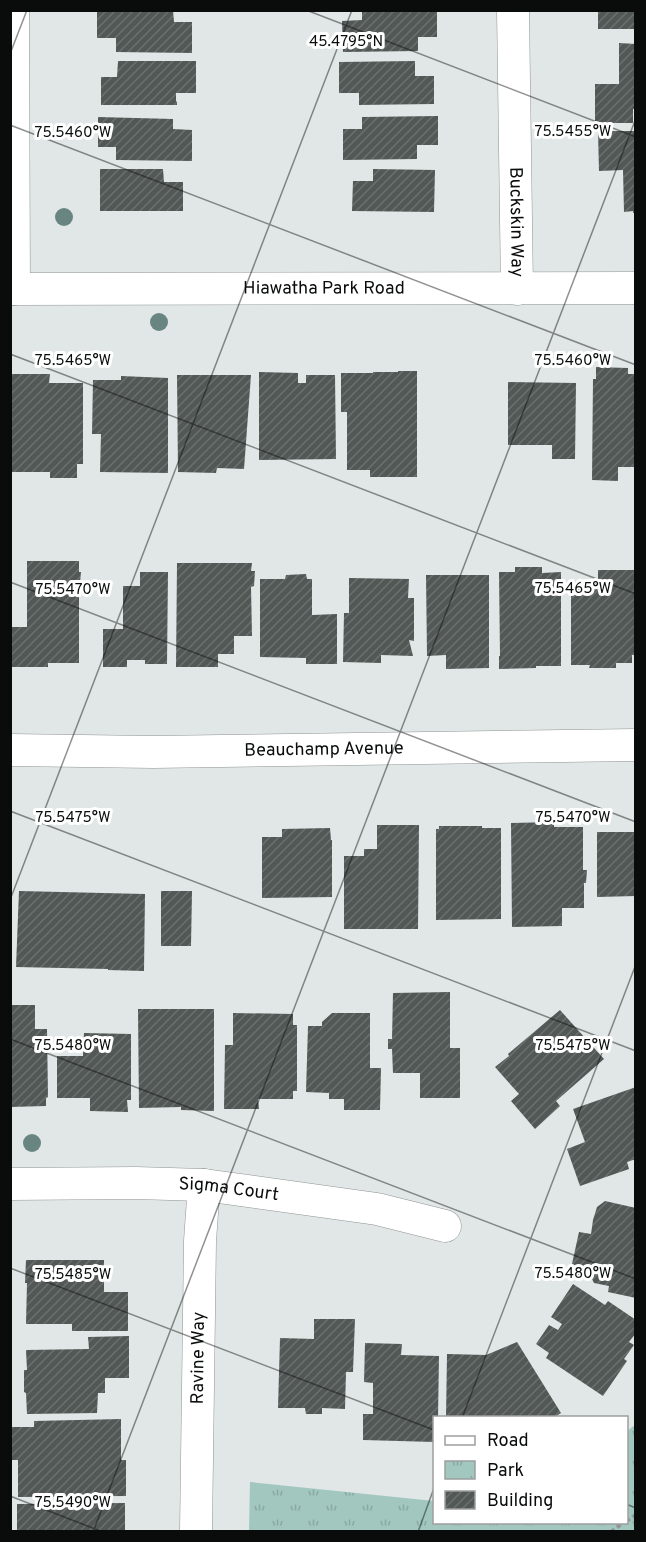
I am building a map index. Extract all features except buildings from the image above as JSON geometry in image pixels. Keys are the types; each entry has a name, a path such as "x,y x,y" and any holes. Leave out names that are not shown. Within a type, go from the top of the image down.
{"street":[{"path":"12,289 13,10"},
{"name":"Buckskin Way","path":"513,10 517,289"},
{"name":"Hiawatha Park Road","path":"12,289 636,288"},
{"name":"Beauchamp Avenue","path":"10,750 153,752 636,745"},
{"name":"Sigma Court","path":"10,1184 204,1185 377,1209 445,1226"},
{"name":"Ravine Way","path":"196,1532 200,1253 204,1185"}],"green space":[{"path":"635,1425 635,1531 249,1531 250,1482 433,1501 433,1524 628,1524 628,1430"}]}
